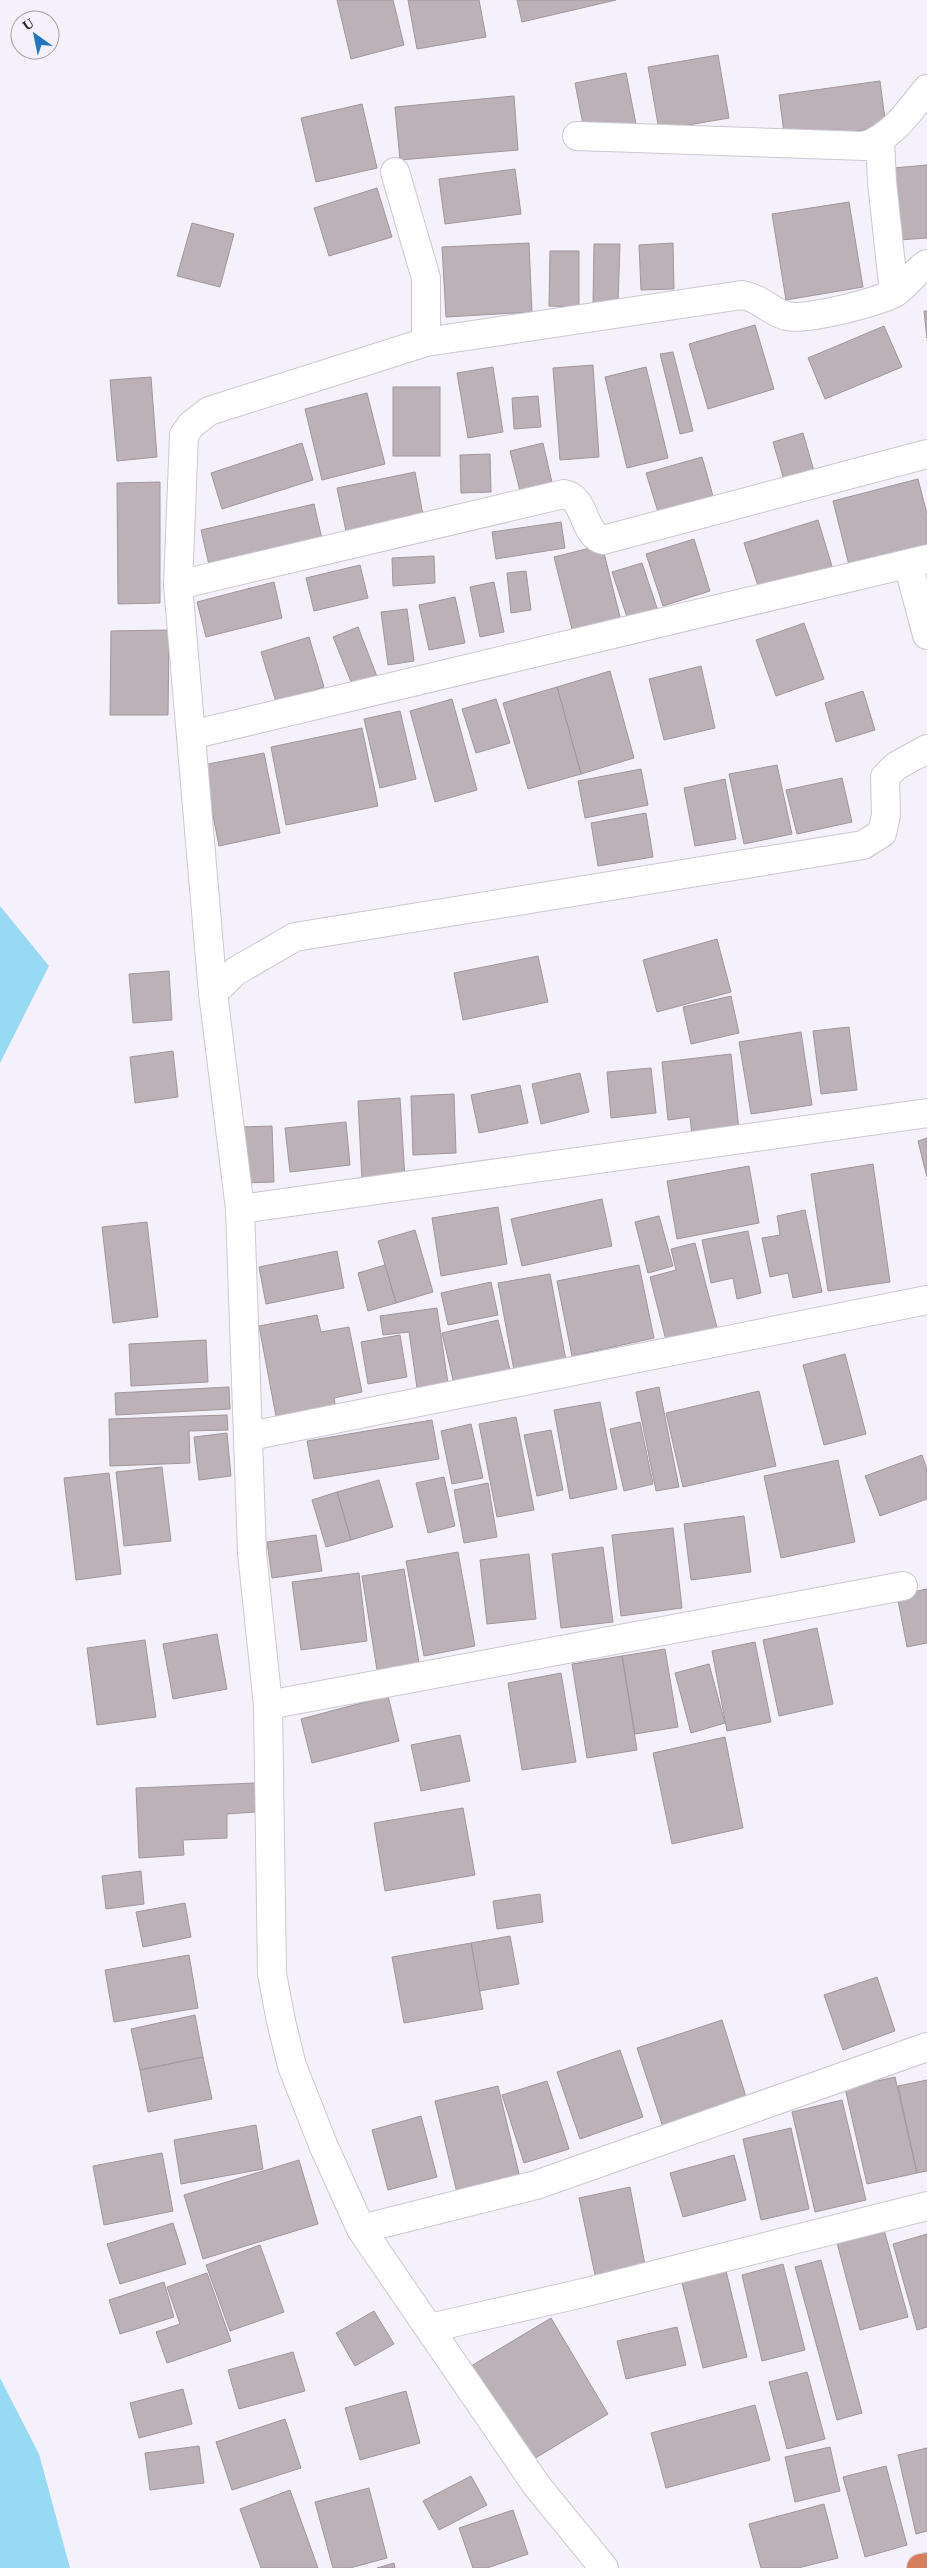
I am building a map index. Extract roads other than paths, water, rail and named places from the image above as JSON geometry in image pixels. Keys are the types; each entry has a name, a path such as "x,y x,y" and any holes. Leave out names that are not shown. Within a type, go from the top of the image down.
{"highway":[{"path":"922,2568 927,2567"}],"street":[{"path":"577,136 865,146 880,140 894,128 927,89"},
{"path":"880,140 882,182 894,293"},
{"path":"395,172 426,278 426,342"},
{"path":"604,2568 537,2486 361,2228 324,2147 292,2066 272,1974 268,1704 252,1553 250,1436 240,1209 213,993 178,585 184,435 191,425 209,411 426,342 742,295 758,299 786,316 804,317 832,312 894,293 905,285 917,270 927,264"},
{"path":"178,585 564,494 576,500 595,536 603,540 927,454"},
{"path":"191,735 918,561 927,635"},
{"path":"213,993 236,971 295,937 863,845 882,833 886,815 885,777 896,766 927,749"},
{"path":"240,1209 927,1113"},
{"path":"250,1436 927,1300"},
{"path":"268,1704 902,1586"},
{"path":"361,2228 536,2185 927,2046"},
{"path":"430,2328 583,2293 927,2206"}],"water":[{"path":"0,906 49,966 0,1063"},
{"path":"0,2378 39,2454 70,2568 0,2568"}]}
